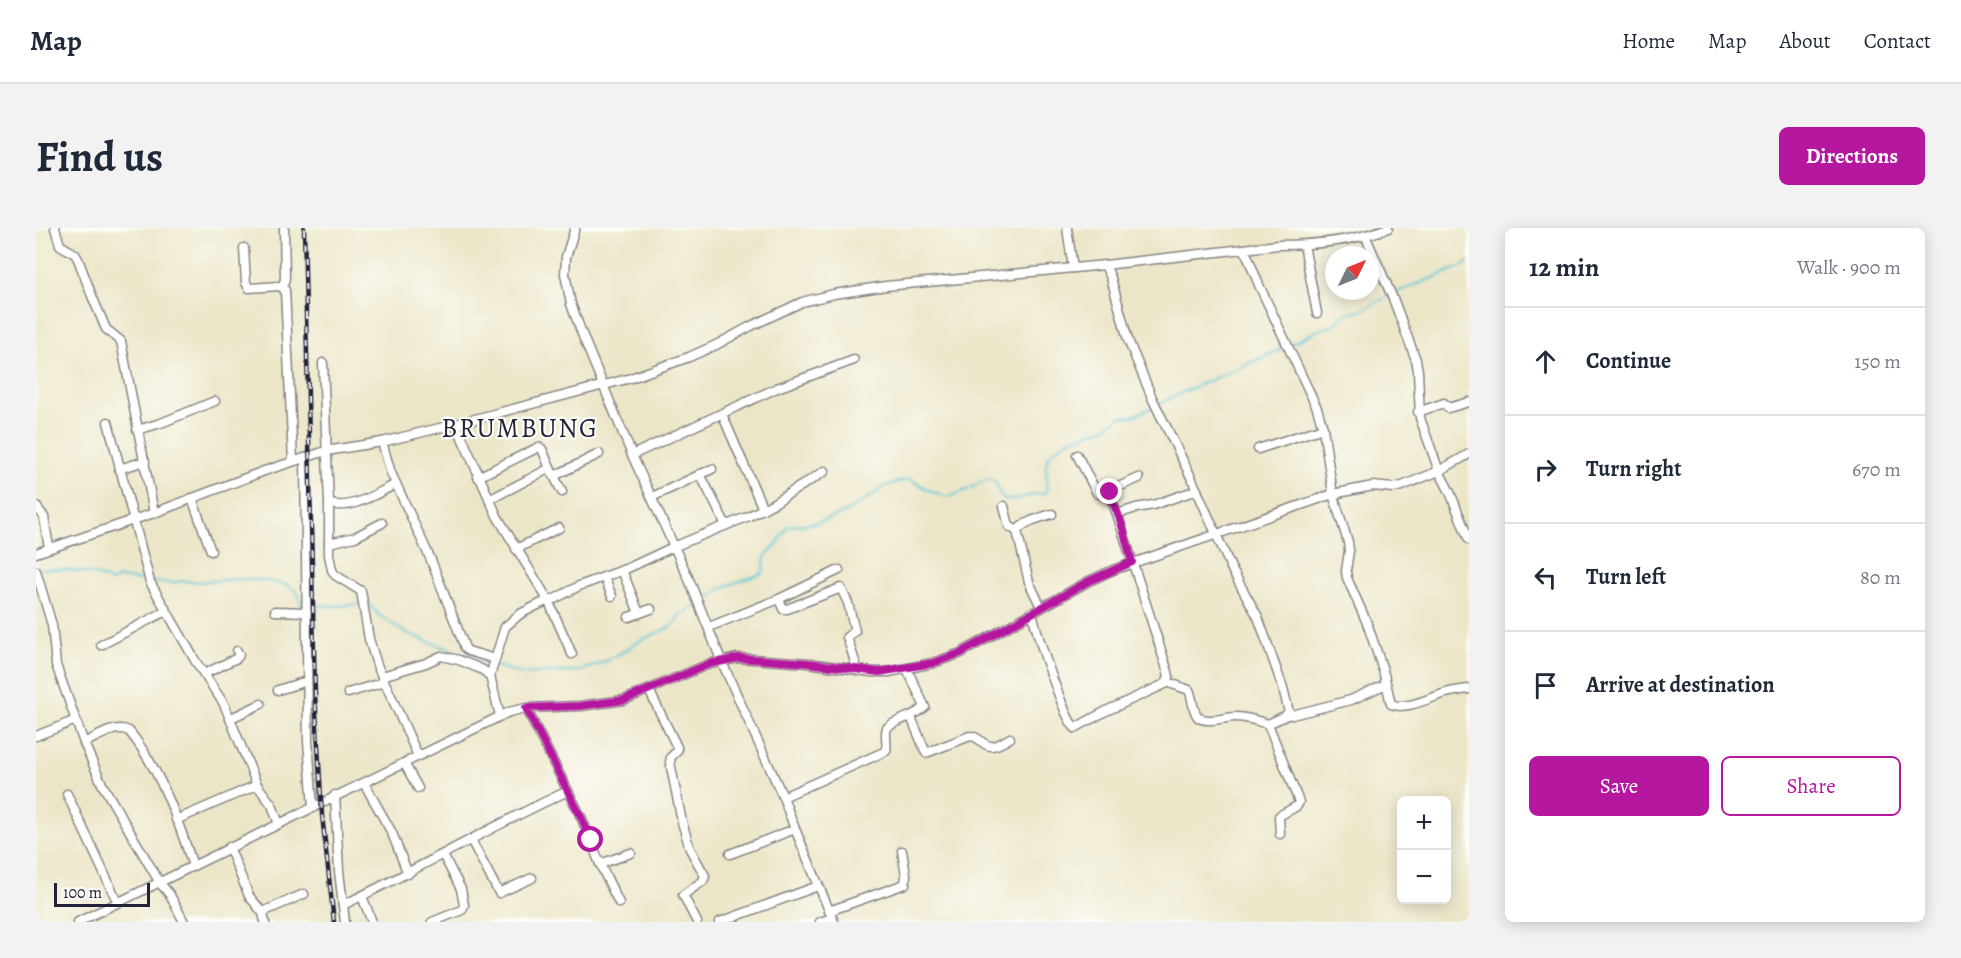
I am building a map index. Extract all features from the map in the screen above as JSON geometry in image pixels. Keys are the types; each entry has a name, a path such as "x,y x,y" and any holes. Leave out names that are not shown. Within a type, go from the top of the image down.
{"street":[{"path":"55,228 60,245 75,254 78,259 105,326 121,341 154,513"},
{"path":"284,228 285,278 283,287 285,290 293,461"},
{"path":"575,228 566,257 565,274 567,288 584,339 632,455 709,627 721,660 783,797 831,917"},
{"path":"1067,228 1073,268"},
{"path":"36,553 326,451 382,442 631,378 689,357 802,302 834,294 886,286 1105,266 1278,245 1304,245 1365,235 1388,228"},
{"path":"1365,235 1394,301 1416,360 1418,412 1439,471 1469,540"},
{"path":"1304,245 1317,313"},
{"path":"244,248 246,283 249,288 283,287"},
{"path":"1245,249 1258,285 1317,408 1323,428 1333,494 1348,542 1347,578 1367,623 1390,703 1396,707 1469,688"},
{"path":"1105,266 1111,278 1128,340 1153,400 1197,490 1232,570 1258,617 1289,708 1287,714"},
{"path":"632,455 777,388 854,360"},
{"path":"323,363 329,543 333,572 363,594 369,639 383,679 417,756"},
{"path":"137,430 214,401"},
{"path":"1418,412 1443,403 1449,408 1469,402"},
{"path":"722,414 763,509"},
{"path":"108,422 150,582 224,704 257,785 272,805 279,824"},
{"path":"456,424 489,500 516,549 549,601 572,654"},
{"path":"1258,449 1323,428"},
{"path":"382,442 396,484 431,560 465,648 495,659"},
{"path":"478,477 539,447 542,449 561,492"},
{"path":"81,921 313,808 334,795 364,783 500,716 526,708 600,704 624,700 665,681 721,660 738,658 786,661 879,672 933,663 961,653 1089,581 1132,562 1333,494 1373,486 1393,488 1402,486 1439,471 1469,453"},
{"path":"489,500 599,454"},
{"path":"1077,454 1097,494 1112,500 1164,658 1168,672 1167,682"},
{"path":"304,458 308,755 313,808"},
{"path":"119,469 145,461"},
{"path":"652,497 712,469"},
{"path":"500,716 491,674 506,627 520,614 579,586 622,570 763,509 825,471"},
{"path":"700,474 726,525"},
{"path":"1109,498 1111,491 1139,478"},
{"path":"329,503 335,506 359,502 396,484"},
{"path":"1117,514 1197,490"},
{"path":"192,498 211,551"},
{"path":"36,506 44,517 49,548"},
{"path":"1004,506 1010,527 1017,531 1029,582 1041,607"},
{"path":"1017,531 1026,524 1052,514"},
{"path":"329,543 355,537 382,523"},
{"path":"516,549 559,528"},
{"path":"622,570 639,613"},
{"path":"709,627 779,599 838,570"},
{"path":"36,571 52,625 56,665 84,743 102,784 184,922"},
{"path":"604,577 612,596"},
{"path":"779,599 783,609 787,609 841,588 848,603 855,631 847,637 858,671"},
{"path":"629,617 651,609"},
{"path":"101,645 166,611"},
{"path":"275,611 307,611"},
{"path":"1032,612 1040,643 1069,720 1075,728 1167,682 1189,690 1196,713 1201,719 1245,717 1268,724 1287,714 1292,715 1351,700 1386,684"},
{"path":"204,674 237,658 239,655 237,651"},
{"path":"348,693 441,656 459,660 491,674"},
{"path":"783,797 884,753 888,748 887,728 924,709 925,705 907,669"},
{"path":"278,690 307,681"},
{"path":"649,690 677,747 670,762 680,815 690,849 705,876 703,881 683,895 697,922"},
{"path":"231,718 261,704"},
{"path":"526,708 585,826 619,903"},
{"path":"910,717 926,753 970,736 978,737 991,746 1010,738"},
{"path":"36,736 76,720"},
{"path":"1268,724 1299,802 1297,806 1279,816 1280,834"},
{"path":"84,743 116,729 129,731 154,770 193,866"},
{"path":"404,763 417,788"},
{"path":"364,783 396,840 408,874"},
{"path":"176,820 257,785"},
{"path":"343,905 568,791"},
{"path":"67,794 118,903"},
{"path":"334,795 345,922"},
{"path":"729,854 795,829"},
{"path":"471,840 499,893 532,878"},
{"path":"229,847 249,896 264,918 304,894"},
{"path":"820,922 905,884 902,851"},
{"path":"600,864 631,854"},
{"path":"432,922 462,910 464,905 461,890 443,855"},
{"path":"720,922 819,886"},
{"path":"362,896 372,922"}],"waterway":[{"path":"1395,293 1469,262"},
{"path":"1291,344 1318,330 1332,326 1346,314 1365,309 1390,295"},
{"path":"702,602 726,586 763,573 765,557 776,546 788,526 816,523 844,513 888,485 909,479 947,497 988,480 995,481 1005,500 1044,494 1047,487 1046,464 1050,454 1066,441 1104,428 1120,417 1134,416 1286,347"},
{"path":"39,569 86,573 111,582 118,578 147,581"},
{"path":"152,582 262,580 287,585 297,592 302,605 359,604"},
{"path":"365,604 369,604 380,616 406,633 490,665"},
{"path":"496,666 522,674 580,671 606,661 635,643 672,626 680,615 697,605"}],"railway":[{"path":"304,228 315,694 322,815 334,922"}],"district":[{"name":"BRUMBUNG","path":"520,428"}],"route":[{"path":"591,840 526,708 580,706 624,700 709,664 738,658 808,663 871,672 907,669 947,659 1089,581 1132,562 1112,500 1109,498 1110,492"}]}
